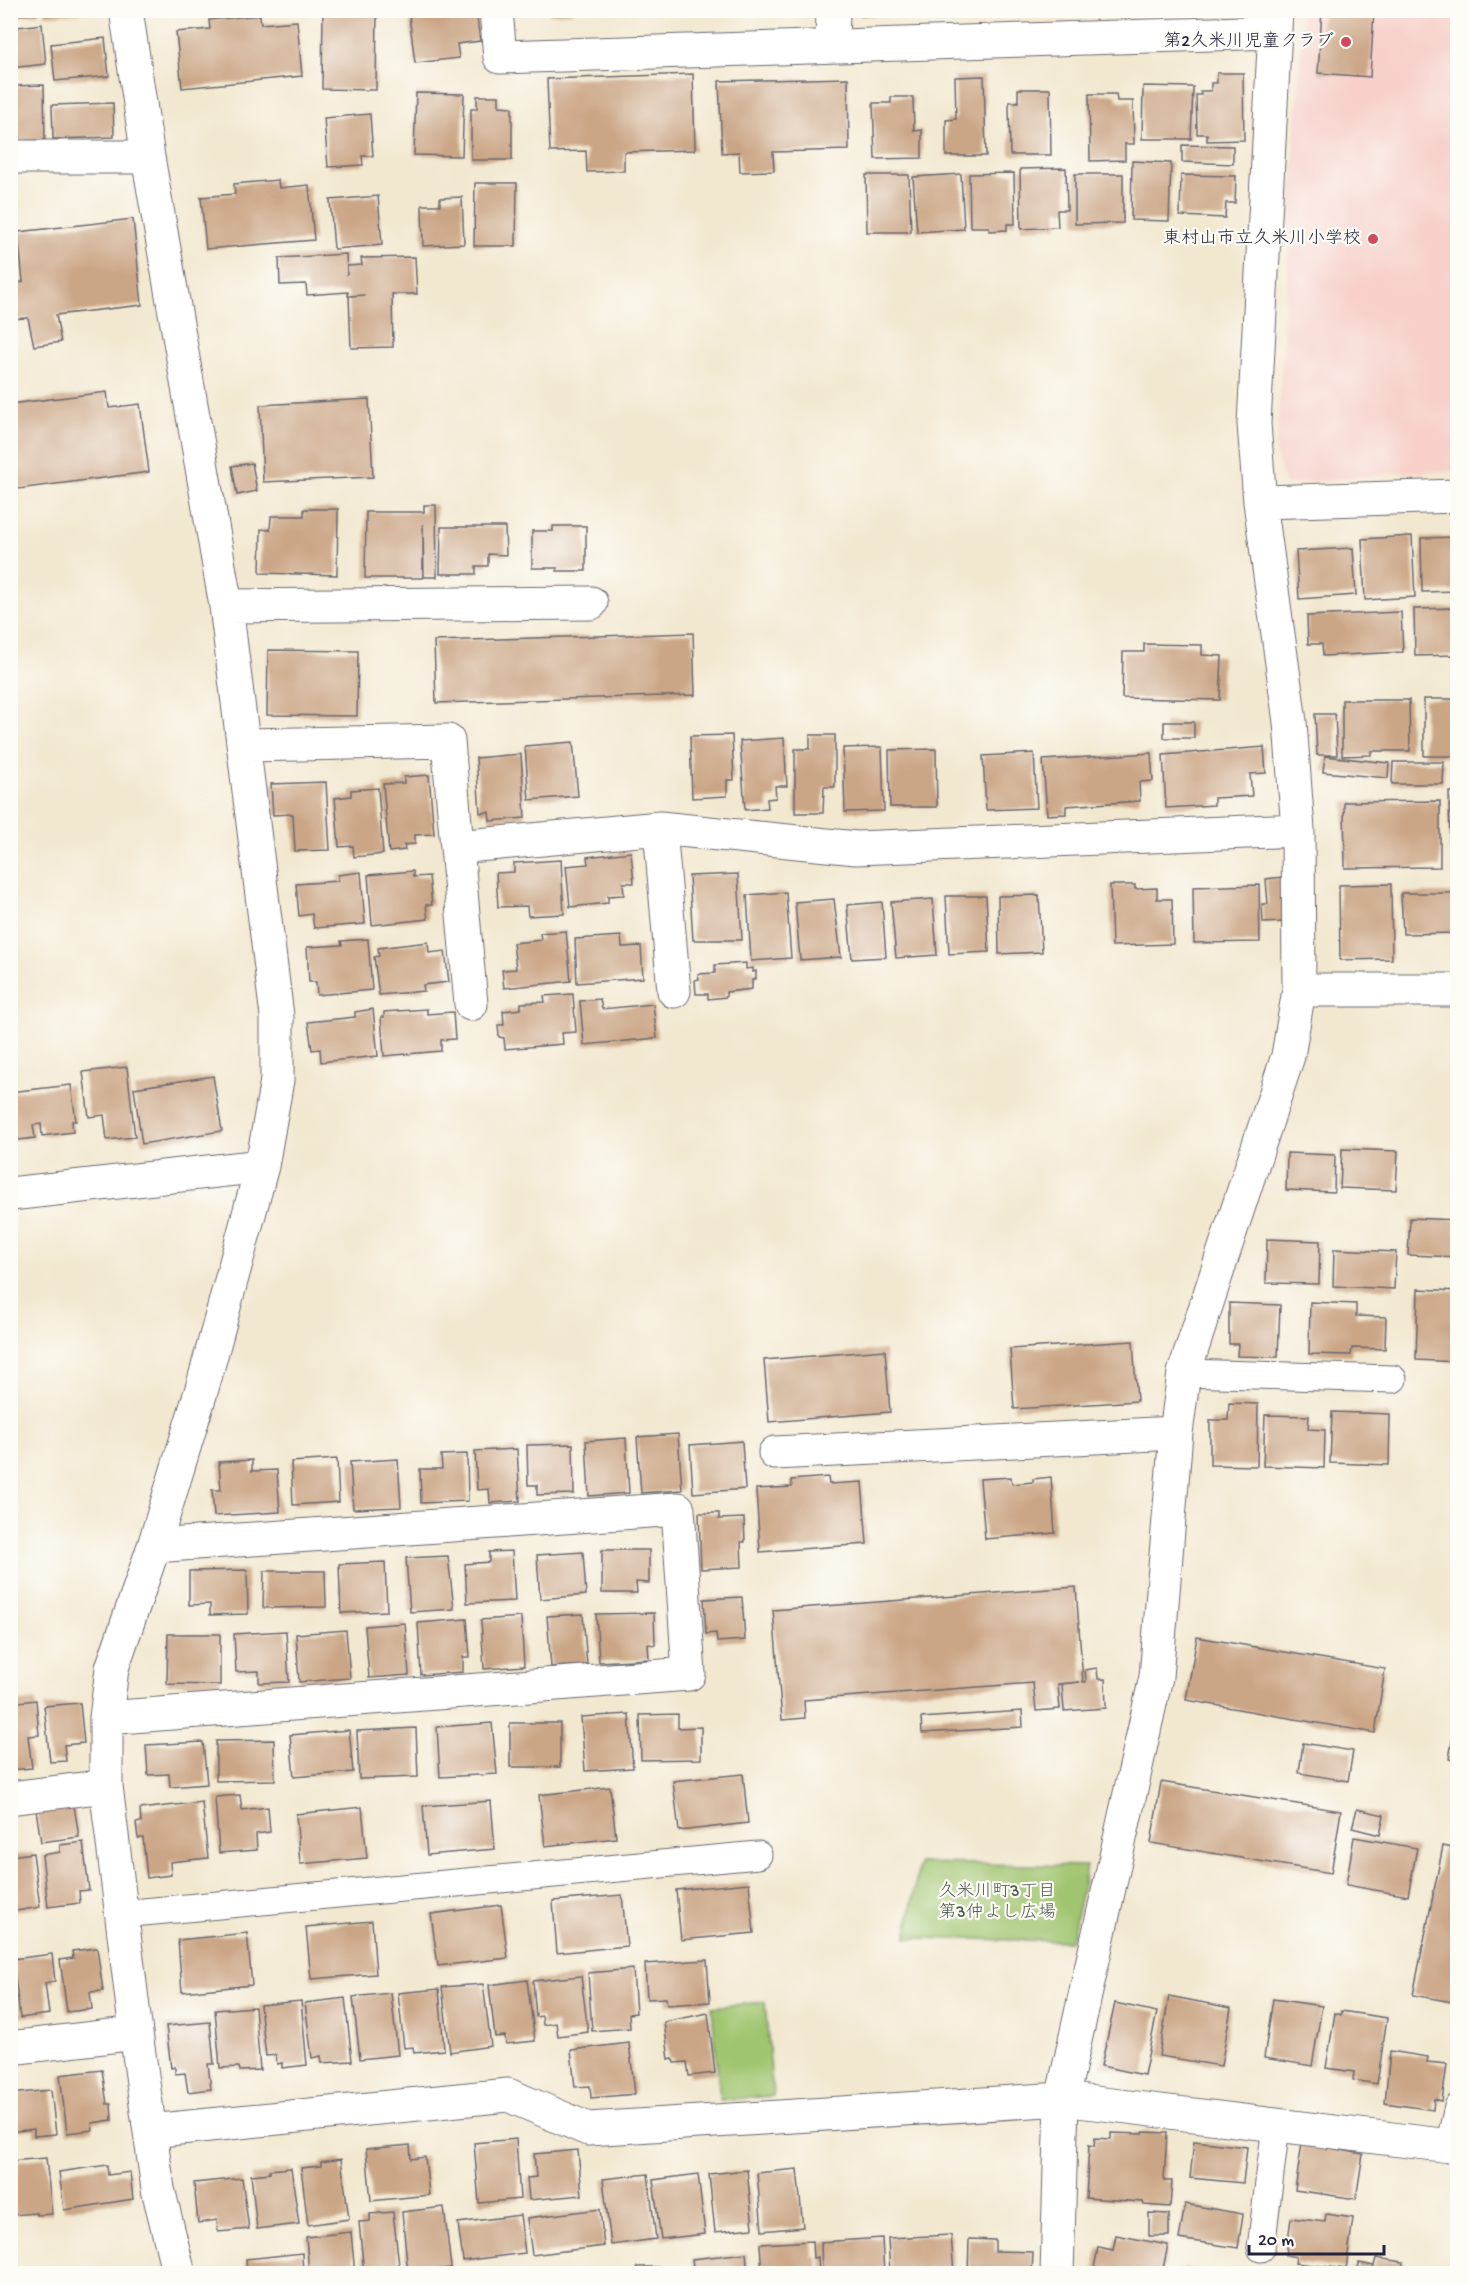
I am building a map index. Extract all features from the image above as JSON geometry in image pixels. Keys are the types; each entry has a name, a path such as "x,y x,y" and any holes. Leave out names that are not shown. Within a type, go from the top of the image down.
{"street":[{"path":"126,10 148,157 226,606 277,1016 277,1080 262,1166 203,1385 154,1546 112,1668 106,1718 106,1786 136,2033 158,2189 179,2274"},
{"path":"496,10 500,57 832,46 1275,21 1254,424 1260,502 1290,722 1298,830 1299,990 1288,1056 1184,1373 1176,1433 1156,1677 1062,2099 1057,2274"},
{"path":"832,46 833,10"},
{"path":"10,157 148,157"},
{"path":"1260,502 1458,496"},
{"path":"226,606 591,603"},
{"path":"244,745 448,741 471,1004"},
{"path":"457,847 660,828 856,848 1298,830"},
{"path":"660,828 674,991"},
{"path":"1299,990 1458,990"},
{"path":"10,1194 262,1166"},
{"path":"775,1453 1176,1433"},
{"path":"106,1718 689,1674 678,1509 154,1546"},
{"path":"10,1798 106,1786"},
{"path":"10,2048 136,2033"},
{"path":"150,2131 508,2095 588,2129 1062,2099 1453,2147"}],"lane":[{"path":"1184,1373 1393,1379"},
{"path":"122,1914 758,1855"},
{"path":"1453,2147 1458,2107"},
{"path":"1262,2248 1276,2125"}],"shaded area":[{"name":"東村山市立久米川小学校","path":"1303,11 1457,11 1457,471 1398,473 1285,485 1276,453"}],"green space":[{"name":"久米川町3丁目 第3仲よし広場","path":"919,1863 1087,1866 1071,1941 906,1938"},
{"path":"765,2002 773,2096 720,2100 712,2007"}],"building":[{"path":"10,10 38,10 38,14 10,15"},
{"path":"45,10 102,10 102,12 45,15"},
{"path":"323,10 377,10 376,90 322,89"},
{"path":"431,10 476,10 480,41 457,44 459,58 415,63 409,15"},
{"path":"549,10 572,10 572,13 549,14"},
{"path":"860,10 899,10 899,14 860,16"},
{"name":"第2久米川児童クラブ","path":"1322,10 1374,10 1370,77 1318,73"},
{"path":"260,15 261,24 297,21 302,76 182,88 176,32 210,29 209,20"},
{"path":"42,24 46,64 10,68 10,28"},
{"path":"105,38 109,76 55,81 51,44"},
{"path":"1217,73 1243,73 1244,140 1207,141 1207,134 1197,134 1196,95 1201,95 1200,91 1211,91 1211,83 1217,83"},
{"path":"693,74 695,150 624,152 624,171 587,172 586,151 550,152 547,79"},
{"path":"984,76 986,156 946,156 946,120 956,119 955,77"},
{"path":"848,78 849,150 773,152 774,171 740,172 739,152 722,153 719,81"},
{"path":"44,85 45,140 10,141 10,86"},
{"path":"1143,86 1193,87 1191,139 1142,139"},
{"path":"1018,89 1050,89 1051,155 1010,155 1009,102 1018,102"},
{"path":"416,93 464,94 462,156 414,155"},
{"path":"1089,94 1116,94 1117,101 1133,101 1134,144 1125,144 1125,160 1090,161"},
{"path":"477,96 499,96 499,106 512,107 512,160 471,160 471,109 477,109"},
{"path":"891,97 913,97 914,131 922,130 922,158 875,159 873,103 891,103"},
{"path":"113,103 114,137 53,139 52,105"},
{"path":"370,114 373,156 362,156 363,165 328,167 324,118"},
{"path":"1182,145 1233,146 1233,164 1182,162"},
{"path":"1132,161 1171,163 1169,221 1131,220"},
{"path":"1066,168 1067,210 1057,210 1058,227 1021,229 1020,169"},
{"path":"1014,173 1015,224 1007,224 1007,230 989,231 989,227 970,227 969,174"},
{"path":"961,174 964,229 917,232 913,177"},
{"path":"1075,174 1123,174 1123,223 1075,224"},
{"path":"866,175 909,175 911,232 867,232"},
{"path":"1181,175 1236,176 1235,203 1226,203 1225,218 1180,216"},
{"path":"278,180 279,188 309,185 314,240 206,249 201,197 235,194 234,184"},
{"path":"475,183 517,183 516,246 474,246"},
{"path":"378,196 382,245 334,249 330,200"},
{"path":"462,197 464,244 423,246 422,205 440,205 440,198"},
{"path":"133,219 142,305 56,315 61,342 34,346 28,318 10,319 10,284 23,282 18,232"},
{"path":"346,254 347,275 347,266 362,265 361,258 415,257 417,294 392,294 393,347 351,348 349,296 365,295 348,296 348,292 307,295 306,284 280,285 279,258"},
{"path":"107,392 109,408 140,404 149,472 10,490 10,404"},
{"path":"369,399 373,477 263,482 260,405"},
{"path":"252,463 257,491 237,495 232,466"},
{"path":"424,505 436,505 437,577 424,577 423,524 423,578 365,578 366,512 424,512"},
{"path":"304,509 338,509 337,575 260,573 261,529 270,530 271,516 304,516"},
{"path":"553,526 586,526 586,571 532,568 532,531 553,531"},
{"path":"441,527 505,527 506,555 488,554 488,566 476,566 476,574 440,574"},
{"path":"1412,536 1415,597 1365,600 1362,539"},
{"path":"1457,537 1458,591 1422,592 1421,538"},
{"path":"1353,548 1356,595 1299,599 1296,551"},
{"path":"1458,608 1458,655 1415,656 1414,609"},
{"path":"1401,612 1403,652 1323,656 1322,644 1308,644 1307,616"},
{"path":"693,633 695,695 436,703 434,641"},
{"path":"1144,644 1202,645 1202,655 1222,656 1220,700 1122,698 1123,652 1144,652"},
{"path":"268,650 358,651 357,716 267,715"},
{"path":"1424,699 1458,699 1458,756 1424,756"},
{"path":"1342,700 1409,700 1410,751 1371,751 1371,755 1342,756"},
{"path":"1315,714 1335,714 1337,755 1317,755"},
{"path":"1164,722 1194,722 1194,738 1164,738"},
{"path":"732,735 734,780 727,780 727,796 692,798 690,736"},
{"path":"810,735 835,735 835,787 824,787 823,813 795,813 795,749 810,749"},
{"path":"784,738 787,786 775,786 776,798 767,799 768,808 745,810 740,741"},
{"path":"573,742 578,796 529,800 525,746"},
{"path":"882,747 884,811 845,812 843,748"},
{"path":"1264,747 1266,773 1250,774 1252,796 1214,798 1214,805 1166,808 1163,755"},
{"path":"936,749 937,807 890,807 889,750"},
{"path":"1034,753 1037,808 986,810 983,756"},
{"path":"1151,753 1153,781 1139,782 1140,801 1066,806 1066,814 1047,815 1043,760"},
{"path":"521,754 525,818 490,821 489,812 480,813 476,758"},
{"path":"1325,756 1389,763 1388,778 1323,772"},
{"path":"1393,762 1444,762 1443,784 1392,784"},
{"path":"429,775 434,834 415,835 415,844 404,845 405,850 389,852 383,784 404,783 404,777"},
{"path":"326,782 330,850 295,851 293,814 273,815 271,784"},
{"path":"378,788 383,854 354,857 353,846 339,847 335,798 351,796 351,790"},
{"path":"1449,792 1458,792 1458,849 1450,849"},
{"path":"1440,801 1440,867 1345,868 1344,802"},
{"path":"631,852 634,883 623,883 624,895 608,896 608,903 570,907 566,866 588,864 587,857"},
{"path":"561,860 564,914 528,916 527,906 498,907 496,873 514,872 514,863"},
{"path":"413,871 413,877 429,876 432,905 426,905 428,919 372,925 368,875"},
{"path":"361,872 365,924 314,928 312,914 299,916 296,884 338,881 338,875"},
{"path":"738,874 742,940 693,940 689,876"},
{"path":"1282,877 1284,922 1263,923 1262,904 1268,904 1266,879"},
{"path":"1391,884 1392,959 1340,960 1339,885"},
{"path":"1110,885 1135,885 1135,889 1157,888 1157,899 1172,899 1173,944 1112,946"},
{"path":"1259,885 1260,942 1194,943 1193,887"},
{"path":"786,892 791,958 751,961 747,895"},
{"path":"1401,893 1458,893 1458,933 1403,934"},
{"path":"1039,895 1042,952 999,954 998,896"},
{"path":"946,896 986,896 989,952 949,954"},
{"path":"834,899 841,957 800,960 795,902"},
{"path":"933,899 937,955 896,958 891,902"},
{"path":"882,902 886,957 852,959 847,905"},
{"path":"566,931 571,981 504,988 502,970 516,969 513,943 541,940 540,933"},
{"path":"621,936 622,947 641,946 643,978 577,983 575,939"},
{"path":"368,939 372,990 317,995 316,982 309,982 307,947 342,945 341,941"},
{"path":"428,942 429,953 445,951 449,982 423,985 424,991 379,995 374,957 379,956 378,948"},
{"path":"746,963 746,969 753,968 753,972 756,971 756,979 752,980 752,989 726,992 726,997 708,999 708,994 696,994 695,980 699,979 698,974 715,973 715,965"},
{"path":"573,994 576,1032 562,1033 563,1044 505,1049 504,1038 499,1037 498,1025 504,1025 503,1011 521,1009 521,1003 545,1002 544,996"},
{"path":"600,999 602,1009 653,1004 657,1038 584,1045 580,1001"},
{"path":"373,1009 378,1056 321,1062 320,1049 312,1050 308,1022 355,1017 355,1012"},
{"path":"427,1009 427,1014 453,1012 455,1039 441,1040 441,1051 384,1056 381,1017 384,1017 384,1012"},
{"path":"127,1067 135,1137 107,1140 104,1115 89,1117 83,1072"},
{"path":"213,1076 222,1131 142,1144 134,1088"},
{"path":"71,1085 76,1121 72,1121 73,1132 42,1136 41,1124 33,1125 35,1138 10,1141 10,1092"},
{"path":"1342,1149 1398,1151 1396,1190 1340,1188"},
{"path":"1287,1153 1335,1155 1334,1192 1286,1190"},
{"path":"1410,1218 1458,1220 1458,1257 1408,1255"},
{"path":"1267,1239 1320,1241 1319,1284 1266,1283"},
{"path":"1334,1249 1396,1252 1394,1289 1333,1286"},
{"path":"1418,1289 1458,1291 1458,1362 1416,1360"},
{"path":"1310,1302 1356,1304 1356,1316 1386,1317 1385,1349 1352,1348 1351,1355 1309,1354"},
{"path":"1229,1303 1280,1305 1278,1357 1237,1356 1238,1344 1229,1344"},
{"path":"1133,1341 1137,1401 1014,1409 1010,1349"},
{"path":"885,1350 890,1412 769,1422 764,1360"},
{"path":"1229,1403 1258,1404 1257,1466 1210,1465 1210,1420 1228,1420"},
{"path":"1332,1412 1390,1414 1389,1465 1330,1463"},
{"path":"1265,1415 1309,1416 1308,1429 1325,1430 1324,1468 1263,1466"},
{"path":"678,1434 682,1490 641,1493 637,1437"},
{"path":"626,1438 629,1493 589,1496 586,1441"},
{"path":"742,1441 745,1489 693,1493 690,1445"},
{"path":"573,1444 574,1494 537,1495 537,1485 528,1485 527,1445"},
{"path":"517,1449 520,1501 490,1503 489,1489 477,1490 475,1451"},
{"path":"467,1454 468,1501 421,1503 420,1469 442,1469 441,1455"},
{"path":"337,1459 339,1502 293,1505 291,1462"},
{"path":"398,1459 401,1507 353,1509 350,1462"},
{"path":"252,1460 252,1471 277,1470 280,1512 214,1516 212,1490 221,1490 219,1462"},
{"path":"828,1477 829,1484 862,1482 867,1544 760,1552 756,1489 792,1487 791,1480"},
{"path":"1011,1477 1012,1484 1051,1477 1055,1533 985,1539 980,1479"},
{"path":"699,1513 719,1513 719,1519 744,1518 745,1542 741,1542 742,1567 701,1569"},
{"path":"602,1550 649,1550 649,1583 636,1582 637,1593 602,1593"},
{"path":"512,1551 515,1601 467,1603 465,1564 489,1562 489,1552"},
{"path":"583,1552 586,1595 540,1599 537,1555"},
{"path":"448,1556 454,1609 410,1612 406,1558"},
{"path":"385,1562 387,1611 341,1613 339,1564"},
{"path":"247,1570 248,1614 210,1615 210,1604 189,1605 189,1571"},
{"path":"264,1571 325,1571 326,1607 263,1608"},
{"path":"1076,1587 1083,1682 1086,1682 1085,1670 1097,1668 1098,1679 1105,1679 1106,1708 1064,1711 1062,1684 1080,1682 1058,1684 1060,1709 1036,1711 1033,1683 804,1700 805,1718 782,1720 773,1610"},
{"path":"742,1597 745,1640 717,1642 716,1633 706,1634 704,1599"},
{"path":"654,1613 655,1645 648,1644 649,1659 599,1662 596,1614"},
{"path":"583,1614 587,1665 551,1667 547,1616"},
{"path":"521,1617 524,1666 484,1669 481,1620"},
{"path":"467,1619 470,1657 463,1657 463,1672 421,1675 418,1623"},
{"path":"405,1623 409,1675 369,1678 365,1626"},
{"path":"346,1630 350,1678 299,1682 296,1634"},
{"path":"286,1631 289,1682 259,1683 259,1671 236,1672 234,1634"},
{"path":"168,1634 220,1634 220,1685 167,1684"},
{"path":"1197,1637 1385,1669 1375,1733 1186,1700"},
{"path":"36,1700 39,1735 28,1736 32,1768 10,1770 10,1703"},
{"path":"80,1703 84,1743 64,1745 66,1761 50,1762 44,1706"},
{"path":"1022,1711 1023,1727 922,1733 921,1718"},
{"path":"629,1714 633,1768 585,1771 581,1717"},
{"path":"678,1714 678,1728 701,1727 701,1759 641,1760 640,1715"},
{"path":"1456,1718 1458,1718 1458,1761 1449,1759"},
{"path":"492,1723 497,1774 440,1777 437,1727"},
{"path":"510,1723 560,1723 560,1767 510,1767"},
{"path":"416,1728 418,1777 359,1779 357,1731"},
{"path":"349,1730 353,1772 294,1777 290,1735"},
{"path":"274,1740 275,1780 216,1781 216,1741"},
{"path":"203,1742 207,1784 170,1787 169,1774 148,1775 146,1745"},
{"path":"1303,1743 1353,1751 1348,1781 1299,1773"},
{"path":"743,1774 748,1823 679,1831 673,1781"},
{"path":"1161,1782 1341,1811 1331,1873 1151,1843"},
{"path":"610,1787 616,1838 545,1846 539,1795"},
{"path":"240,1795 242,1810 268,1807 270,1832 256,1834 257,1850 219,1853 215,1797"},
{"path":"491,1801 495,1849 427,1855 423,1806"},
{"path":"202,1802 208,1858 170,1862 171,1875 147,1878 143,1838 138,1838 136,1823 141,1822 140,1809"},
{"path":"74,1805 79,1837 41,1842 36,1810"},
{"path":"362,1807 367,1858 300,1864 296,1814"},
{"path":"1357,1809 1384,1815 1380,1835 1352,1828"},
{"path":"1354,1837 1417,1848 1408,1896 1346,1885"},
{"path":"83,1842 89,1890 79,1891 80,1903 48,1907 42,1855 60,1852 60,1845"},
{"path":"1443,1846 1458,1849 1458,2003 1413,1995"},
{"path":"33,1853 40,1907 10,1912 10,1856"},
{"path":"749,1883 754,1933 681,1940 676,1890"},
{"path":"622,1895 627,1946 557,1953 553,1901"},
{"path":"501,1905 508,1958 438,1966 431,1914"},
{"path":"372,1921 376,1974 311,1979 306,1927"},
{"path":"247,1933 252,1985 182,1992 178,1940"},
{"path":"97,1948 103,1991 90,1992 92,2009 67,2012 60,1960 73,1958 72,1951"},
{"path":"52,1954 55,1981 45,1983 49,2014 20,2018 13,1959"},
{"path":"707,1960 710,2002 667,2005 666,1998 647,1999 645,1964"},
{"path":"633,1969 636,2013 629,2014 630,2028 592,2031 588,1973"},
{"path":"581,1976 588,2032 558,2036 556,2023 543,2025 542,2016 536,2017 533,1981"},
{"path":"527,1980 535,2041 506,2044 505,2036 495,2037 489,1985"},
{"path":"483,1984 491,2046 450,2052 442,1987"},
{"path":"439,1989 444,2050 414,2053 413,2047 404,2048 398,1993"},
{"path":"391,1993 398,2055 360,2059 353,1997"},
{"path":"1169,1996 1231,2008 1221,2066 1159,2056"},
{"path":"345,1998 352,2061 322,2063 321,2056 312,2058 305,2003"},
{"path":"1273,1999 1322,2006 1312,2066 1264,2058"},
{"path":"301,2001 307,2065 282,2068 282,2063 277,2064 276,2055 266,2056 260,2005"},
{"path":"1115,2003 1157,2012 1144,2075 1101,2066"},
{"path":"255,2007 260,2070 240,2071 239,2067 220,2068 215,2010"},
{"path":"1341,2011 1387,2018 1377,2084 1353,2080 1354,2072 1326,2068 1335,2013 1341,2015"},
{"path":"708,2013 715,2073 689,2076 687,2062 674,2063 673,2058 669,2059 664,2022"},
{"path":"210,2022 214,2064 208,2064 211,2089 188,2092 185,2073 175,2074 175,2067 171,2068 166,2026"},
{"path":"629,2043 635,2094 591,2098 590,2086 575,2087 571,2050"},
{"path":"1390,2051 1428,2057 1427,2062 1447,2064 1442,2101 1434,2099 1433,2110 1385,2103"},
{"path":"102,2070 107,2104 111,2104 112,2120 92,2123 93,2130 67,2133 60,2075"},
{"path":"51,2090 56,2134 34,2136 34,2129 10,2132 10,2094"},
{"path":"1143,2132 1167,2133 1164,2181 1172,2181 1170,2207 1144,2205 1143,2202 1086,2198 1089,2145 1094,2146 1095,2138 1111,2139 1111,2133 1143,2134"},
{"path":"516,2139 520,2199 479,2203 474,2143"},
{"path":"1194,2141 1247,2147 1243,2183 1190,2178"},
{"path":"1302,2143 1363,2154 1356,2199 1295,2190"},
{"path":"410,2145 411,2159 425,2157 429,2195 371,2201 366,2149"},
{"path":"578,2150 582,2195 529,2200 527,2178 536,2177 534,2154"},
{"path":"46,2158 52,2214 13,2215 10,2161"},
{"path":"341,2159 349,2219 308,2225 301,2168 321,2166 321,2162"},
{"path":"107,2165 108,2175 130,2172 133,2199 64,2210 59,2172"},
{"path":"291,2168 299,2224 257,2229 251,2175 270,2173 269,2170"},
{"path":"797,2169 803,2227 762,2231 757,2173"},
{"path":"747,2170 753,2228 715,2232 709,2174"},
{"path":"648,2174 656,2239 611,2245 603,2179"},
{"path":"698,2174 705,2234 661,2239 653,2180"},
{"path":"242,2178 249,2229 218,2232 217,2220 198,2223 194,2183"},
{"path":"1185,2204 1243,2214 1238,2248 1179,2239"},
{"path":"444,2207 451,2268 408,2273 402,2212"},
{"path":"600,2209 604,2246 532,2255 527,2218"},
{"path":"393,2212 400,2274 364,2274 359,2222 370,2221 370,2214"},
{"path":"1149,2213 1169,2214 1169,2236 1149,2236"},
{"path":"1326,2214 1353,2218 1346,2269 1295,2263 1296,2257 1286,2255 1291,2218 1325,2222"},
{"path":"520,2215 525,2253 463,2261 458,2223"},
{"path":"351,2232 355,2274 309,2274 306,2237"},
{"path":"951,2235 954,2274 890,2274 888,2238"},
{"path":"1116,2235 1168,2245 1162,2274 1093,2274 1098,2247 1113,2250"},
{"path":"882,2238 884,2274 822,2274 821,2242"},
{"path":"969,2239 995,2240 995,2251 1033,2252 1032,2274 968,2274"},
{"path":"812,2241 813,2258 818,2257 819,2274 762,2274 760,2244"},
{"path":"302,2253 303,2274 247,2274 246,2259"},
{"path":"746,2253 748,2274 694,2274 692,2259"},
{"path":"1376,2258 1403,2262 1402,2271 1409,2274 1352,2274 1352,2269 1358,2269 1359,2263 1374,2266"},
{"path":"637,2267 668,2267 669,2274 637,2274"},
{"path":"1442,2267 1458,2269 1458,2274 1441,2274"},
{"path":"1183,2268 1211,2272 1211,2274 1182,2274"}],"place":[{"name":"第2久米川児童クラブ","path":"1346,42"},
{"name":"東村山市立久米川小学校","path":"1373,239"}]}
